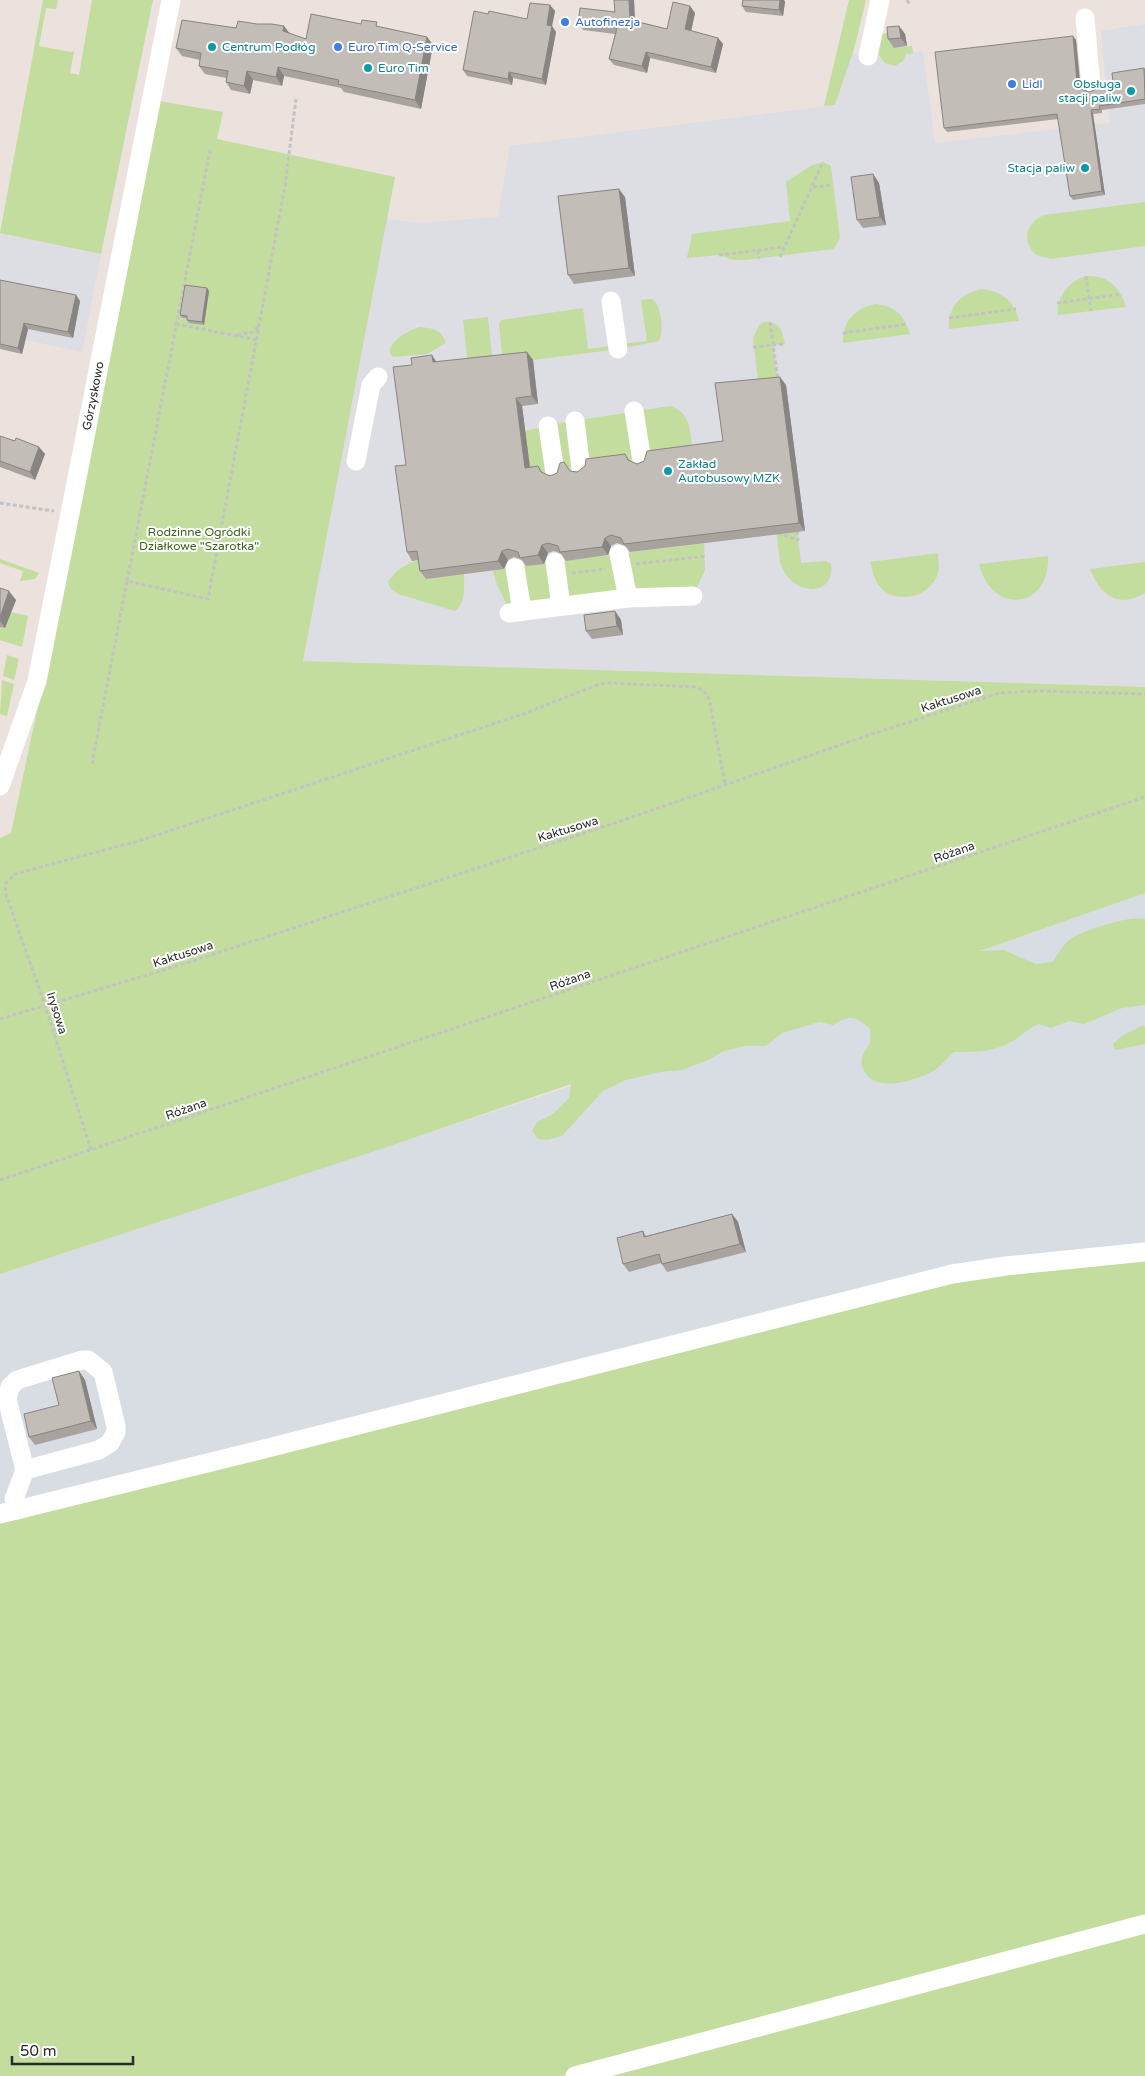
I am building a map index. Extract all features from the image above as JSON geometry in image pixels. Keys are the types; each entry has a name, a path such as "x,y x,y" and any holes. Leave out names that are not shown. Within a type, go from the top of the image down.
{"street":[{"name":"Górzyskowo","path":"0,786 37,681 171,0"},
{"path":"868,56 880,0"},
{"path":"1085,18 1091,85"},
{"path":"611,301 618,350"},
{"path":"356,460 371,385 378,377"},
{"path":"634,411 642,461"},
{"path":"575,421 581,469"},
{"path":"548,426 555,473"},
{"path":"620,560 628,598"},
{"path":"515,568 515,612 628,598 693,596"},
{"path":"556,569 561,606"},
{"path":"8,1512 266,1449 952,1274 1006,1266 1145,1252"},
{"path":"8,1512 25,1470 7,1398 10,1387 18,1380 82,1360 94,1363 103,1372 116,1426 113,1438 99,1450 25,1470"},
{"path":"575,2076 1145,1924"}],"path":[{"path":"907,0 910,5"},
{"path":"127,581 208,599 261,324 285,186 296,99"},
{"path":"92,764 210,150"},
{"path":"780,257 823,162"},
{"path":"812,187 832,185"},
{"path":"719,255 785,246"},
{"path":"758,250 759,259"},
{"path":"1086,276 1090,312"},
{"path":"1057,303 1122,294"},
{"path":"949,318 1016,309"},
{"path":"770,322 778,384"},
{"path":"176,324 258,340"},
{"path":"235,335 253,332 261,324"},
{"path":"843,333 907,324"},
{"path":"754,348 784,344"},
{"path":"0,503 70,513"},
{"path":"777,533 798,540 795,520"},
{"path":"556,569 620,560 706,556"},
{"name":"Irysowa","path":"91,1150 45,1005 5,892 6,883 15,874 142,840 409,752 608,683 696,687 704,691 709,699 725,784"},
{"name":"Kaktusowa","path":"0,1019 177,966 615,823 725,784 999,693 1036,691 1145,694"},
{"name":"Różana","path":"0,1180 1145,797"}],"shaded area":[{"path":"1145,24 1145,687 303,661 387,219 420,223 498,217 510,146 835,105 852,53 876,58 923,51 935,143 1110,123 1101,31"},
{"path":"0,233 101,254 82,352 0,334"},
{"path":"1145,893 1145,2076 0,2076 0,1274 978,952"}],"green space":[{"path":"43,0 58,0 56,9 46,8 39,46 74,51 70,73 79,75 92,0 153,0 101,254 0,233"},
{"path":"849,0 866,0 854,49 835,105 824,106"},
{"path":"893,32 895,48 912,46 913,53 906,54 903,61 895,66 885,63 878,54 882,34"},
{"name":"Rodzinne Ogródki Działkowe \"Szarotka\"","path":"159,101 223,112 217,139 395,177 303,661 1145,687 1145,893 980,951 1004,950 1036,964 1052,962 1066,942 1072,938 1097,927 1119,921 1138,918 1145,919 1145,1005 1122,1008 1084,1024 1069,1021 1051,1028 1039,1024 1001,1047 978,1051 954,1052 935,1070 917,1078 894,1083 883,1083 866,1075 862,1059 870,1042 870,1029 865,1024 852,1018 844,1019 833,1025 819,1022 782,1033 766,1046 745,1046 724,1051 708,1060 682,1070 660,1072 626,1080 603,1091 562,1136 547,1140 538,1139 532,1131 537,1122 553,1114 569,1098 571,1084 381,1149 0,1274 0,838 11,833 57,617"},
{"path":"823,162 831,166 840,238 834,249 745,260 733,260 719,255 687,258 692,234 790,221 786,182 812,165"},
{"path":"1145,202 1145,246 1051,259 1036,255 1027,238 1029,227 1044,215"},
{"path":"1086,276 1107,280 1117,288 1126,307 1058,315 1059,302 1064,291 1073,282"},
{"path":"982,289 996,292 1006,298 1014,308 1019,321 949,329 951,314 957,302 967,294"},
{"path":"652,299 658,307 661,319 661,337 659,341 624,348 621,344 647,341 641,300"},
{"path":"875,304 894,309 902,317 910,334 843,343 845,328 851,317 861,309"},
{"path":"583,308 588,349 612,346 611,350 503,364 499,323 502,320"},
{"path":"488,317 493,365 468,367 463,320"},
{"path":"764,322 774,323 779,327 785,344 773,345 801,563 826,561 831,564 831,575 827,583 820,588 802,587 793,582 785,574 780,562 753,338 759,325"},
{"path":"419,327 439,332 446,343 427,354 393,357 390,354 392,345 404,334"},
{"path":"670,406 682,413 689,425 693,454 531,476 525,431 561,423"},
{"path":"704,543 705,570 693,596 509,613 493,570"},
{"path":"938,553 939,569 935,579 921,593 911,596 891,595 883,589 876,581 870,562"},
{"path":"1048,556 1046,574 1040,587 1030,596 1019,600 1007,599 996,592 986,581 979,564"},
{"path":"0,559 39,573 35,579 20,581 23,571 0,563"},
{"path":"423,559 464,574 463,599 459,608 455,611 398,594 390,588 388,582 399,570 408,564"},
{"path":"1145,562 1145,593 1126,600 1111,597 1105,592 1099,586 1090,569"},
{"path":"11,612 28,616 22,647 0,640 0,627 5,628"},
{"path":"7,655 19,659 14,680 3,676"},
{"path":"2,680 14,684 7,716 0,714"},
{"path":"1145,1026 1145,1044 1115,1050 1113,1044 1122,1036"},
{"path":"1145,1261 1145,2076 0,2076 0,1523 889,1298 979,1278"}],"building":[{"path":"614,0 629,0 630,20 667,29 673,2 690,6 685,29 718,38 711,67 646,52 642,66 609,59 617,28 578,23 580,8 615,12"},
{"path":"743,0 780,0 779,10 742,6"},
{"path":"530,3 550,5 547,25 552,26 542,79 509,72 508,79 463,70 474,11 488,14 489,11 527,19"},
{"path":"311,14 361,24 362,20 377,22 376,26 427,37 415,100 338,84 339,80 278,67 276,77 247,71 244,86 226,82 228,71 199,66 201,53 176,48 182,20 236,28 238,21 271,24 284,26 283,31 306,39"},
{"path":"899,26 901,38 888,39 887,27"},
{"name":"Lidl","path":"1073,36 1079,88 1089,92 1095,90 1099,84 1113,82 1112,73 1144,68 1145,99 1099,106 1100,109 1091,110 1102,191 1070,196 1057,114 944,128 935,52"},
{"path":"873,174 880,217 857,220 851,177"},
{"path":"619,189 629,268 568,275 558,196"},
{"path":"0,280 76,295 68,332 24,323 18,348 0,344"},
{"path":"185,285 207,288 202,322 187,320 187,316 180,315"},
{"name":"Zakład Autobusowy MZK","path":"527,352 532,396 516,398 525,468 538,466 541,472 550,476 557,473 560,463 564,462 570,471 577,472 585,466 586,459 625,454 628,460 637,464 644,461 647,451 723,441 715,383 780,377 799,523 624,544 621,538 611,535 605,538 602,547 560,552 558,546 548,543 542,545 538,555 520,558 518,552 508,549 502,551 498,561 420,571 417,551 407,552 395,466 406,465 393,367 412,365 411,358 432,355 433,362"},
{"path":"0,436 15,441 16,438 39,447 30,472 0,461"},
{"path":"0,588 9,591 0,617"},
{"path":"615,611 617,626 586,631 584,615"},
{"path":"732,1214 740,1244 662,1264 659,1254 623,1264 617,1238 643,1231 644,1237"},
{"path":"79,1371 91,1421 29,1437 24,1414 59,1405 52,1378"}],"place":[{"name":"Autofinezja","path":"565,22"},
{"name":"Centrum Podłóg","path":"212,47"},
{"name":"Euro Tim Q-Service","path":"338,47"},
{"name":"Euro Tim","path":"368,68"},
{"name":"Lidl","path":"1012,84"},
{"name":"Obsługa stacji paliw","path":"1131,91"},
{"name":"Stacja paliw","path":"1085,168"},
{"name":"Zakład Autobusowy MZK","path":"668,471"}]}
